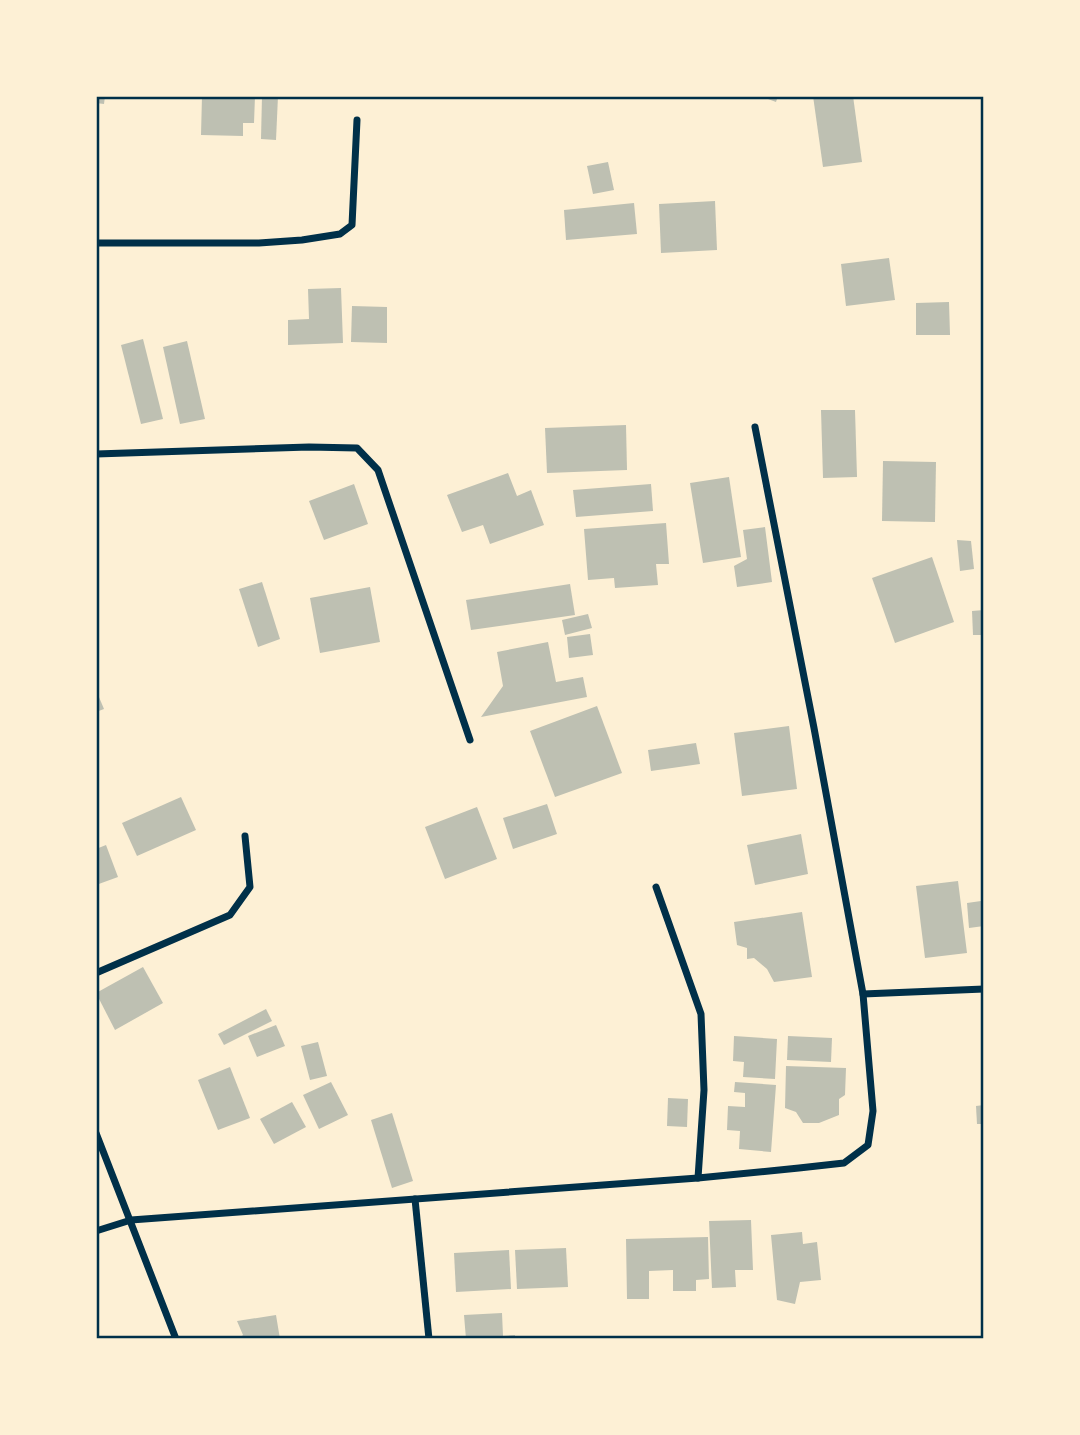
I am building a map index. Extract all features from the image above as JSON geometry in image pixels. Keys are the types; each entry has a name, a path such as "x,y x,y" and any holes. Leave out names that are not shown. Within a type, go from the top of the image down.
{"street":[{"path":"96,243 259,243 340,234 352,225 357,120"},
{"path":"96,1231 131,1220 698,1178 844,1163 868,1145 873,1111 863,994 755,427"},
{"path":"96,454 309,447 357,448 378,470 470,740"},
{"path":"96,973 230,915 250,887 245,836"},
{"path":"656,887 701,1014 704,1090 698,1178"},
{"path":"863,994 984,989"},
{"path":"96,1133 176,1339"},
{"path":"415,1199 429,1339"}],"building":[{"path":"96,96 105,96 104,104 96,103"},
{"path":"202,96 255,96 254,123 243,123 243,136 201,135"},
{"path":"262,96 278,96 276,140 261,139"},
{"path":"760,96 778,96 776,102"},
{"path":"813,96 853,96 862,162 823,167"},
{"path":"608,162 614,190 593,194 587,166"},
{"path":"715,201 717,250 661,253 659,204"},
{"path":"634,203 637,234 566,240 564,210"},
{"path":"889,258 895,300 846,306 841,264"},
{"path":"341,288 343,343 288,345 288,320 309,319 308,289"},
{"path":"949,302 950,335 916,335 916,303"},
{"path":"352,306 387,307 387,343 351,342"},
{"path":"143,339 163,419 141,424 121,345"},
{"path":"187,341 205,419 180,424 163,347"},
{"path":"821,410 855,410 857,477 823,478"},
{"path":"626,425 627,470 547,473 545,428"},
{"path":"883,461 936,462 935,522 882,521"},
{"path":"508,473 517,496 531,490 544,525 490,544 483,525 462,532 447,495"},
{"path":"729,477 741,557 703,563 690,483"},
{"path":"354,484 368,524 324,540 309,501"},
{"path":"651,484 653,511 576,517 573,490"},
{"path":"666,523 669,564 656,564 658,585 615,588 614,578 588,580 584,529"},
{"path":"765,527 772,582 737,587 734,566 747,559 743,530"},
{"path":"957,540 971,541 974,569 960,571"},
{"path":"932,557 954,622 895,643 872,578"},
{"path":"262,582 280,639 258,647 239,589"},
{"path":"570,584 575,615 471,630 466,600"},
{"path":"370,587 380,642 320,653 310,598"},
{"path":"984,610 984,635 973,635 972,611"},
{"path":"588,614 592,628 565,635 562,620"},
{"path":"590,634 593,655 569,658 567,637"},
{"path":"548,642 556,682 583,677 587,697 481,717 503,686 497,652"},
{"path":"96,690 104,709 96,712"},
{"path":"597,706 622,773 555,797 530,731"},
{"path":"789,726 797,789 742,796 734,733"},
{"path":"696,743 700,764 651,771 648,750"},
{"path":"181,797 196,830 137,856 122,823"},
{"path":"547,804 557,834 513,849 503,818"},
{"path":"477,807 497,859 445,879 425,827"},
{"path":"801,834 808,874 755,885 747,845"},
{"path":"106,845 118,877 96,885 96,849"},
{"path":"958,881 967,953 925,958 916,886"},
{"path":"981,901 984,926 969,928 967,903"},
{"path":"802,912 812,977 774,982 767,969 754,958 747,959 747,948 737,945 734,922"},
{"path":"143,967 163,1003 115,1030 96,993"},
{"path":"266,1009 272,1021 224,1045 218,1034"},
{"path":"276,1025 285,1046 257,1057 248,1036"},
{"path":"734,1036 777,1039 775,1079 743,1077 744,1062 733,1061"},
{"path":"788,1036 832,1038 831,1062 787,1060"},
{"path":"318,1042 327,1076 310,1080 301,1046"},
{"path":"786,1066 846,1068 845,1095 839,1099 839,1115 819,1123 803,1123 796,1112 785,1108"},
{"path":"230,1067 250,1118 218,1130 198,1080"},
{"path":"331,1082 348,1115 319,1129 303,1095"},
{"path":"735,1082 776,1085 771,1152 739,1149 740,1131 727,1130 728,1106 745,1107 745,1093 734,1092"},
{"path":"668,1098 688,1099 687,1127 667,1126"},
{"path":"292,1102 306,1127 274,1144 260,1119"},
{"path":"984,1105 984,1124 977,1124 976,1106"},
{"path":"392,1113 413,1181 392,1188 371,1120"},
{"path":"751,1220 753,1270 735,1270 736,1287 712,1288 709,1221"},
{"path":"802,1232 803,1244 817,1242 821,1280 800,1282 795,1304 777,1300 771,1235"},
{"path":"708,1237 709,1279 696,1280 696,1291 673,1291 673,1270 649,1271 649,1299 627,1299 626,1239"},
{"path":"566,1248 568,1287 517,1289 515,1250"},
{"path":"509,1250 511,1289 456,1292 454,1253"},
{"path":"502,1313 503,1336 515,1335 515,1339 466,1339 464,1315"},
{"path":"276,1315 280,1339 239,1339 243,1335 237,1321"}]}
